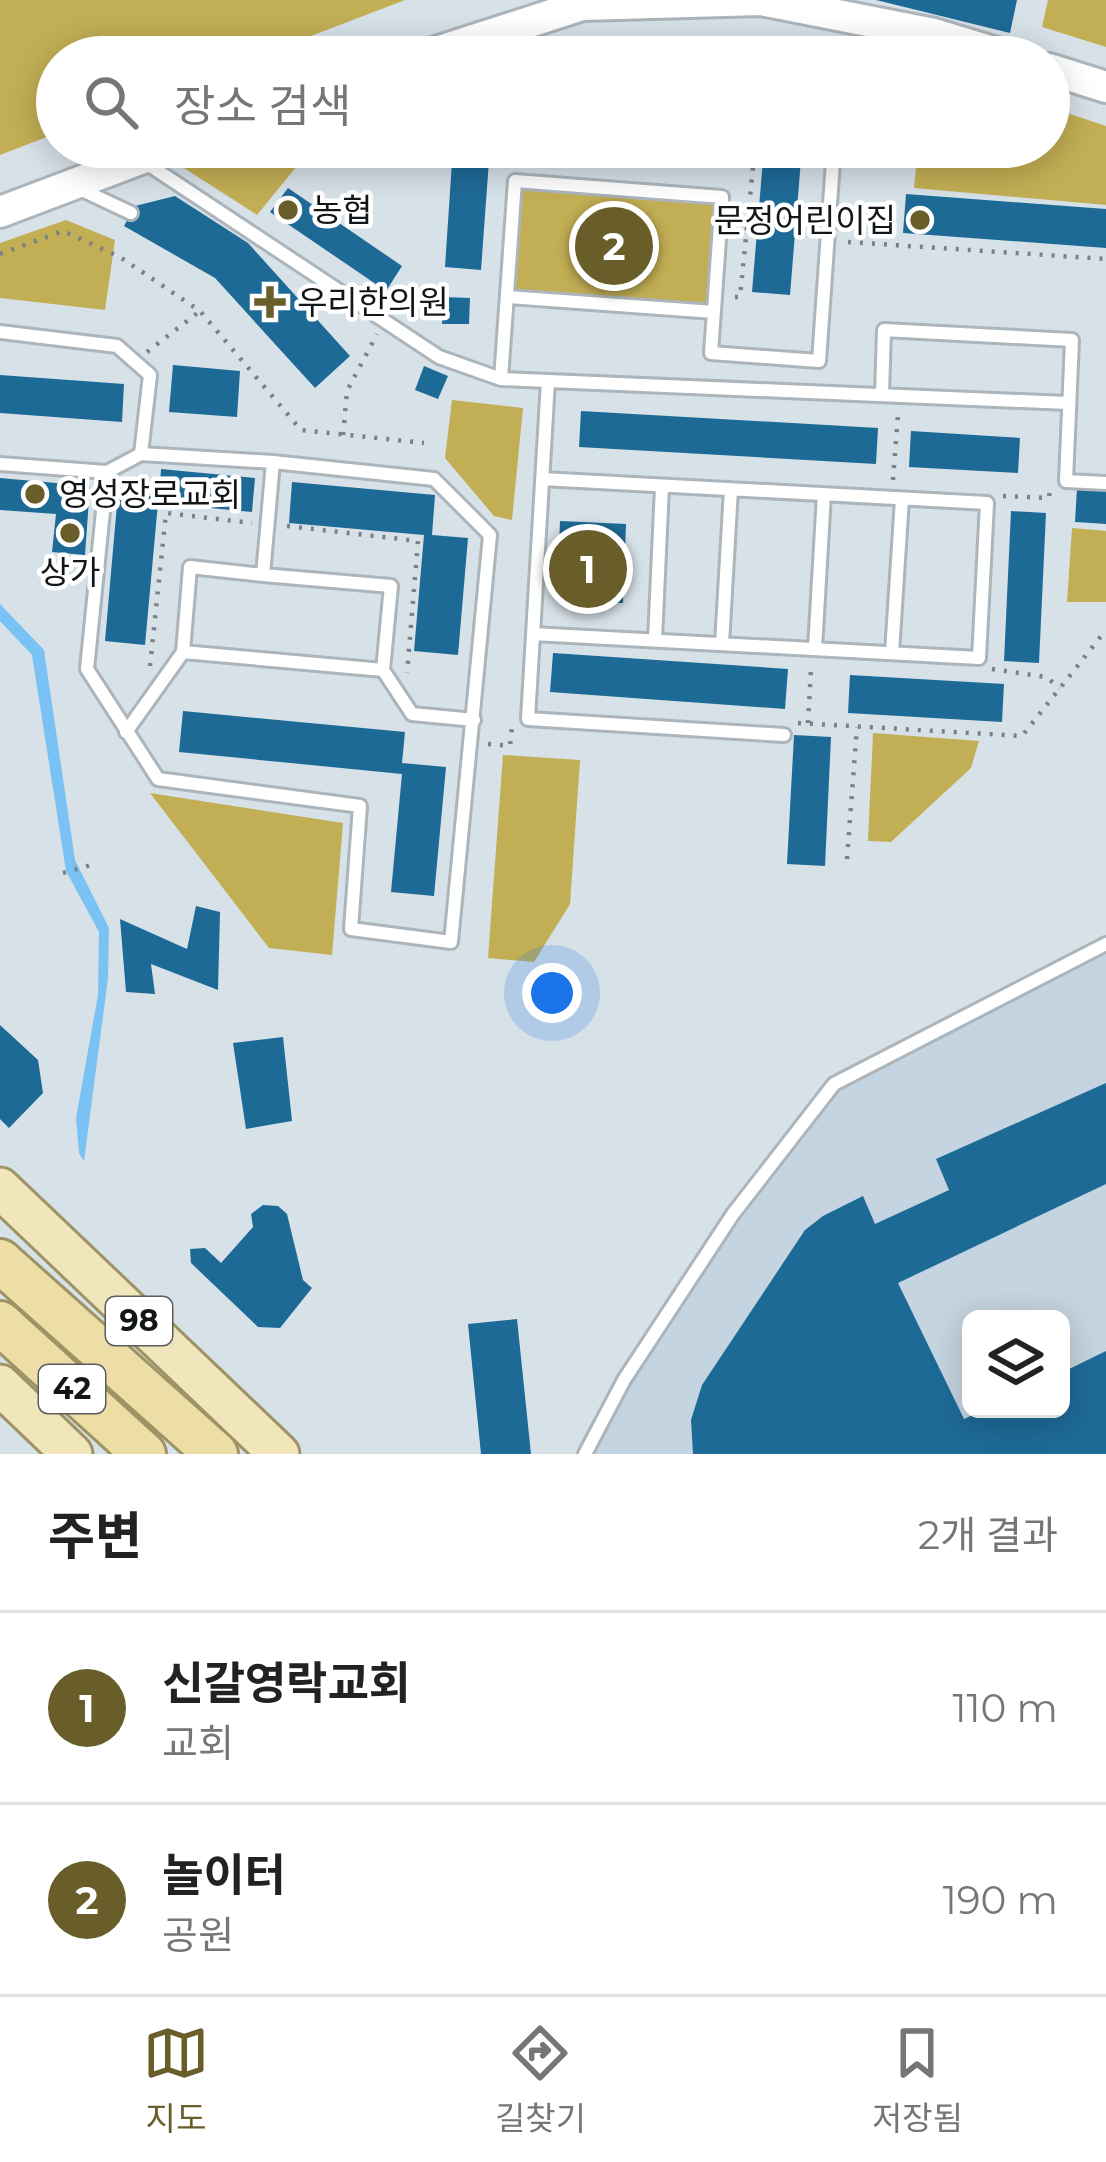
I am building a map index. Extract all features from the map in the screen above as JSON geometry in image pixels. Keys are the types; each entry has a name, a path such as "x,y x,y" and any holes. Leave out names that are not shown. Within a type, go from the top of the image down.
{"highway":[{"name":"42","path":"0,1261 216,1454"},
{"name":"42","path":"0,1323 144,1454"}],"main road":[{"name":"98","path":"0,1188 279,1454"},
{"path":"0,1385 72,1454"}],"street":[{"path":"485,36 582,4 760,0 941,36"},
{"path":"1070,76 1106,87"},
{"path":"0,212 114,168"}],"lane":[{"path":"155,168 439,357 501,379 1068,403"},
{"path":"501,379 515,182 722,197 711,353 819,362 833,168"},
{"path":"70,185 131,213"},
{"path":"507,296 713,312"},
{"path":"882,394 884,330 1072,340 1066,481 1106,483"},
{"path":"0,332 117,346 150,375 141,454"},
{"path":"548,381 528,719 784,728"},
{"path":"0,464 107,472 141,454 434,479 490,535 452,942 351,929 360,806 158,779 87,669 107,472"},
{"path":"263,574 272,462"},
{"path":"533,634 813,654 979,658 987,503 542,479"},
{"path":"655,640 662,485"},
{"path":"722,644 731,489"},
{"path":"813,654 824,494"},
{"path":"892,653 902,499"},
{"path":"126,732 183,652 190,567 391,586 383,670 412,714 474,720"},
{"path":"183,652 383,670"},
{"path":"587,1453 624,1380 733,1214 834,1084 1106,944"}],"path":[{"path":"740,297 752,168"},
{"path":"0,254 63,231 120,257 200,311 301,430 424,443"},
{"path":"843,241 1106,259"},
{"path":"135,362 200,311"},
{"path":"343,435 347,392 379,329"},
{"path":"893,480 898,412"},
{"path":"1004,487 1004,496 1049,498 1050,478"},
{"path":"784,728 808,723 1022,736 1106,630"},
{"path":"808,723 813,654"},
{"path":"994,670 1046,677 1060,688"},
{"path":"511,746 512,723"},
{"path":"847,859 857,726"},
{"path":"63,873 91,865"}],"shaded area":[{"path":"0,0 405,0 311,36 36,36 36,141 0,155"},
{"path":"1048,0 1106,0 1106,47 1042,27"},
{"path":"1070,114 1106,126 1106,205 914,188 916,168 1070,168"},
{"path":"184,168 295,168 257,215"},
{"path":"515,181 722,197 714,312 507,297"},
{"path":"66,220 115,240 105,310 0,298 0,243"},
{"path":"452,400 523,408 512,520 494,516 445,458"},
{"path":"1072,528 1106,531 1106,602 1067,602"},
{"path":"873,733 979,741 971,768 891,842 868,841"},
{"path":"503,755 580,760 570,904 534,962 488,958"},
{"path":"150,793 343,823 332,955 269,948"},
{"path":"1106,944 1106,1454 591,1454 624,1380 733,1214 834,1084"}],"water":[{"path":"0,604 44,650 75,860 109,928 108,978 84,1161 76,1118 98,995 99,932 66,871 32,655 0,621"}],"building":[{"path":"876,0 1017,0 1010,33"},
{"path":"452,168 488,168 481,270 445,267"},
{"path":"762,168 800,168 790,295 752,292"},
{"path":"288,188 402,266 386,291 270,212"},
{"path":"906,194 1106,209 1106,248 903,233"},
{"path":"175,196 248,243 350,356 315,388 215,278 124,226 135,206"},
{"path":"444,297 470,298 469,324 442,324"},
{"path":"173,365 240,371 237,417 169,412"},
{"path":"424,366 448,376 438,399 415,390"},
{"path":"0,375 124,384 122,422 0,413"},
{"path":"581,411 878,428 876,464 579,447"},
{"path":"911,431 1020,438 1018,473 909,467"},
{"path":"161,469 255,478 252,512 158,503 145,645 105,641 118,493 159,497"},
{"name":"상가","path":"0,478 90,486 85,555 52,552 56,514 0,510"},
{"path":"292,482 435,495 432,535 468,538 458,655 414,651 424,535 289,523"},
{"path":"1077,488 1106,490 1106,524 1075,522"},
{"path":"1011,511 1046,513 1039,663 1004,661"},
{"path":"560,521 626,524 623,603 557,601"},
{"path":"553,653 788,669 785,709 550,692"},
{"path":"850,675 1004,684 1002,722 848,713"},
{"path":"183,711 405,732 402,763 446,767 434,896 391,892 402,774 179,752"},
{"path":"794,735 831,737 825,866 787,864"},
{"path":"196,906 220,912 218,990 151,964 155,994 126,992 120,919 187,949"},
{"path":"0,1025 38,1060 43,1093 9,1128 0,1119"},
{"path":"283,1037 292,1121 246,1129 233,1043"},
{"path":"1106,1083 1106,1184 898,1283 964,1419 1070,1418 1070,1369 1106,1351 1106,1454 693,1454 691,1420 702,1385 805,1230 863,1196 875,1224 949,1190 936,1159"},
{"path":"263,1205 278,1206 287,1214 303,1280 312,1288 280,1328 258,1327 191,1263 190,1249 205,1248 221,1263 253,1227 251,1214"},
{"path":"517,1319 531,1454 481,1454 468,1324"}],"place":[{"name":"농협","path":"288,210"},
{"name":"문정어린이집","path":"920,220"},
{"name":"놀이터","path":"614,246"},
{"name":"우리한의원","path":"270,302"},
{"name":"영성장로교회","path":"35,494"},
{"name":"상가","path":"70,533"},
{"name":"신갈영락교회","path":"588,569"}]}
